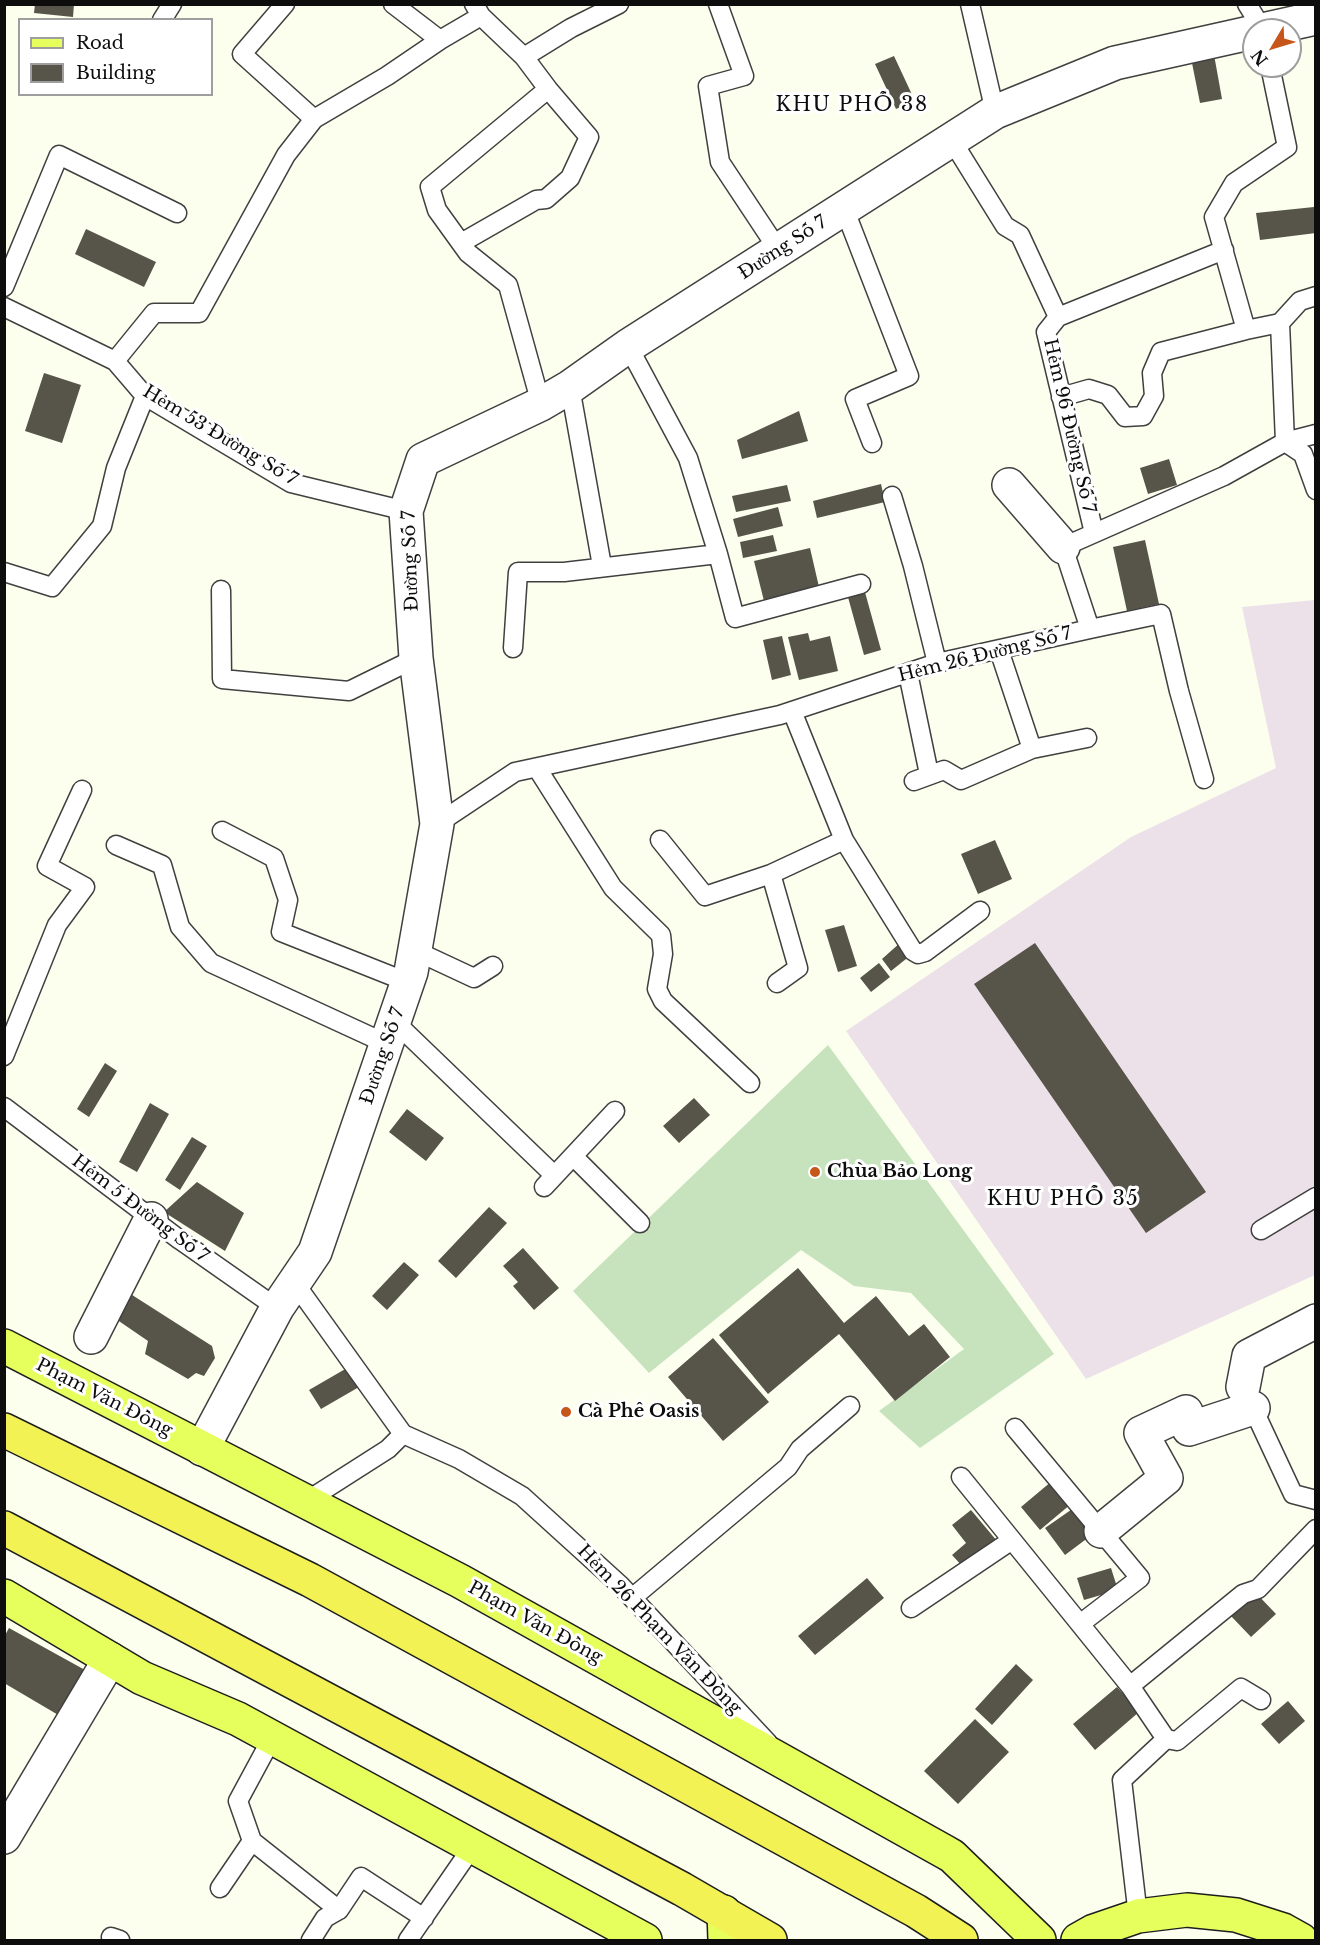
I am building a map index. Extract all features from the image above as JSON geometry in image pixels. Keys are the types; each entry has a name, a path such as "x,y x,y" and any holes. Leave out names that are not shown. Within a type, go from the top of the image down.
{"highway":[{"path":"4,1430 310,1580 916,1911 961,1941"},
{"path":"4,1528 724,1926 770,1941"}],"main road":[{"name":"Phạm Văn Đồng","path":"4,1346 460,1581 952,1856 1039,1941"},
{"path":"4,1596 142,1678 238,1719 645,1941"},
{"path":"1078,1941 1094,1931 1138,1916 1187,1910 1236,1915 1283,1930 1301,1941"}],"street":[{"name":"Đường Số 7","path":"202,1449 285,1295 315,1252 408,982 437,824 416,658 406,511 423,460 541,404 570,387 628,346 995,112 1115,63 1242,35"},
{"path":"1009,484 1063,547"},
{"path":"91,1337 152,1219"},
{"path":"1101,1531 1166,1478 1141,1433 1186,1412 1189,1429 1248,1397 1249,1356 1316,1321"},
{"path":"4,1837 110,1659"}],"lane":[{"path":"163,18 172,4"},
{"path":"285,4 242,54 314,119"},
{"path":"393,4 440,40"},
{"path":"524,57 571,28 619,4"},
{"path":"718,4 744,76 708,86 720,162 779,251"},
{"path":"970,4 995,112"},
{"path":"1247,4 1256,18"},
{"path":"4,307 115,361 154,313 200,313 286,155 314,119 387,76 440,40 478,10 524,57 589,137 570,178 546,199 536,200 461,243"},
{"path":"1246,330 1214,217 1234,183 1287,147 1273,78"},
{"path":"541,404 508,285 468,253 437,210 430,187 548,88"},
{"name":"Hẻm 96 Đường Số 7","path":"951,139 1005,226 1020,235 1058,317 1046,332 1094,532"},
{"path":"4,287 59,155 177,213"},
{"path":"844,208 909,376 855,399 872,443"},
{"path":"1058,317 1224,250"},
{"path":"1061,397 1089,389 1108,395 1125,417 1143,416 1154,396 1152,373 1161,352 1280,323 1300,301 1316,297"},
{"path":"1280,323 1284,442"},
{"path":"628,346 688,458 735,618 861,584"},
{"name":"Hẻm 53 Đường Số 7","path":"115,361 145,396 291,483 406,511"},
{"path":"570,387 602,566"},
{"path":"4,572 52,587 102,526 116,468 145,396"},
{"path":"1063,547 1224,476 1284,442 1316,434"},
{"path":"1284,442 1303,453 1316,490"},
{"path":"892,496 913,566 937,663"},
{"name":"Hẻm 26 Đường Số 7","path":"437,824 515,772 792,711 937,663 1090,629 1063,547"},
{"path":"513,648 518,572 564,572 718,554"},
{"path":"221,590 222,679 349,691 416,658"},
{"path":"1090,629 1161,614 1204,779"},
{"path":"999,650 1032,749"},
{"path":"908,673 921,778 944,770 961,780 1032,749 1087,738"},
{"path":"792,711 844,840 913,951 918,954 925,952 980,911"},
{"path":"537,768 613,888 661,934 663,954 657,989 663,1001 750,1083"},
{"path":"4,1056 57,925 85,886 47,866 82,790"},
{"path":"222,831 274,858 288,900 281,932 408,982"},
{"path":"660,840 705,896 771,874 844,840"},
{"path":"116,845 162,865 180,927 211,963 391,1033 549,1181 615,1111"},
{"path":"771,874 798,968 777,983"},
{"path":"414,951 474,978 493,966"},
{"name":"Hẻm 5 Đường Số 7","path":"4,1107 152,1219 285,1295"},
{"path":"573,1156 640,1223"},
{"path":"1261,1230 1316,1197"},
{"path":"285,1295 403,1434 388,1449 305,1502"},
{"path":"1248,1397 1293,1494 1316,1500"},
{"path":"632,1598 788,1467 800,1449 850,1406"},
{"path":"1015,1428 1140,1578 1080,1624"},
{"name":"Hẻm 26 Phạm Văn Đồng","path":"403,1434 459,1459 522,1496 632,1598 790,1766"},
{"path":"961,1477 1130,1686 1166,1739 1177,1741 1241,1688 1261,1700"},
{"path":"1130,1686 1243,1594 1258,1589 1316,1528"},
{"path":"911,1608 1012,1540"},
{"path":"272,1738 238,1801 252,1841 339,1910"},
{"path":"1138,1916 1122,1780 1166,1739"},
{"path":"220,1888 252,1841"},
{"path":"408,1941 473,1846"},
{"path":"311,1941 325,1918 339,1910 361,1877 424,1918"}],"shaded area":[{"path":"1315,600 1315,1275 1086,1379 846,1031 1131,837 1276,768 1242,607"}],"green space":[{"path":"828,1045 1054,1354 920,1448 879,1411 964,1349 911,1293 854,1286 801,1250 649,1373 573,1291"}],"building":[{"path":"35,4 74,4 73,17 34,13"},
{"path":"1213,49 1222,99 1200,103 1190,53"},
{"path":"894,56 915,101 896,109 875,64"},
{"path":"1314,207 1316,233 1260,240 1256,213"},
{"path":"86,229 156,262 144,287 75,254"},
{"path":"44,373 81,385 62,443 25,431"},
{"path":"799,411 808,441 742,459 737,440"},
{"path":"1169,459 1177,485 1148,494 1140,468"},
{"path":"881,484 885,502 817,518 813,501"},
{"path":"787,485 791,501 736,512 732,496"},
{"path":"778,507 783,526 738,537 733,519"},
{"path":"773,535 777,551 743,558 740,542"},
{"path":"1145,540 1159,604 1127,611 1113,547"},
{"path":"810,548 819,587 764,601 754,561"},
{"path":"863,585 881,650 864,655 846,590"},
{"path":"808,633 810,641 830,636 838,671 799,680 788,637"},
{"path":"782,636 791,675 772,680 763,640"},
{"path":"995,840 1012,879 978,894 961,854"},
{"path":"844,925 857,966 838,972 825,930"},
{"path":"901,942 911,955 891,971 882,959"},
{"path":"1035,943 1206,1192 1146,1233 974,984"},
{"path":"879,963 890,977 871,992 860,978"},
{"path":"105,1063 117,1071 89,1117 77,1109"},
{"path":"694,1098 710,1115 679,1143 663,1126"},
{"path":"150,1103 169,1114 137,1172 119,1162"},
{"path":"407,1109 444,1138 426,1161 389,1132"},
{"path":"192,1137 207,1146 180,1190 165,1180"},
{"path":"197,1182 244,1213 225,1251 164,1212"},
{"path":"489,1207 507,1223 456,1278 438,1261"},
{"path":"523,1248 559,1288 534,1310 513,1286 518,1282 503,1266"},
{"path":"404,1262 419,1275 387,1310 372,1296"},
{"path":"798,1268 844,1323 876,1296 909,1336 924,1324 950,1357 895,1401 839,1334 768,1394 719,1335"},
{"path":"129,1293 212,1346 215,1358 204,1376 196,1373 188,1379 145,1354 148,1341 113,1317"},
{"path":"713,1338 769,1402 723,1441 668,1377"},
{"path":"347,1368 359,1387 321,1409 309,1390"},
{"path":"1052,1481 1071,1504 1040,1530 1021,1507"},
{"path":"1078,1505 1097,1531 1065,1555 1045,1528"},
{"path":"971,1510 997,1541 964,1568 952,1555 966,1543 952,1525"},
{"path":"1111,1568 1118,1590 1084,1600 1077,1578"},
{"path":"867,1578 884,1598 815,1655 798,1636"},
{"path":"1255,1592 1276,1614 1251,1637 1231,1616"},
{"path":"9,1628 85,1670 60,1716 4,1683 4,1637"},
{"path":"1016,1664 1033,1680 992,1725 975,1709"},
{"path":"1117,1687 1139,1712 1095,1750 1073,1724"},
{"path":"1288,1701 1305,1721 1279,1744 1261,1724"},
{"path":"975,1719 1009,1752 958,1804 924,1771"}],"place":[{"name":"Chùa Bảo Long","path":"815,1172"},
{"name":"Cà Phê Oasis","path":"566,1412"}],"district":[{"name":"KHU PHỐ 38","path":"852,105"},
{"name":"KHU PHỐ 35","path":"1063,1199"}]}
